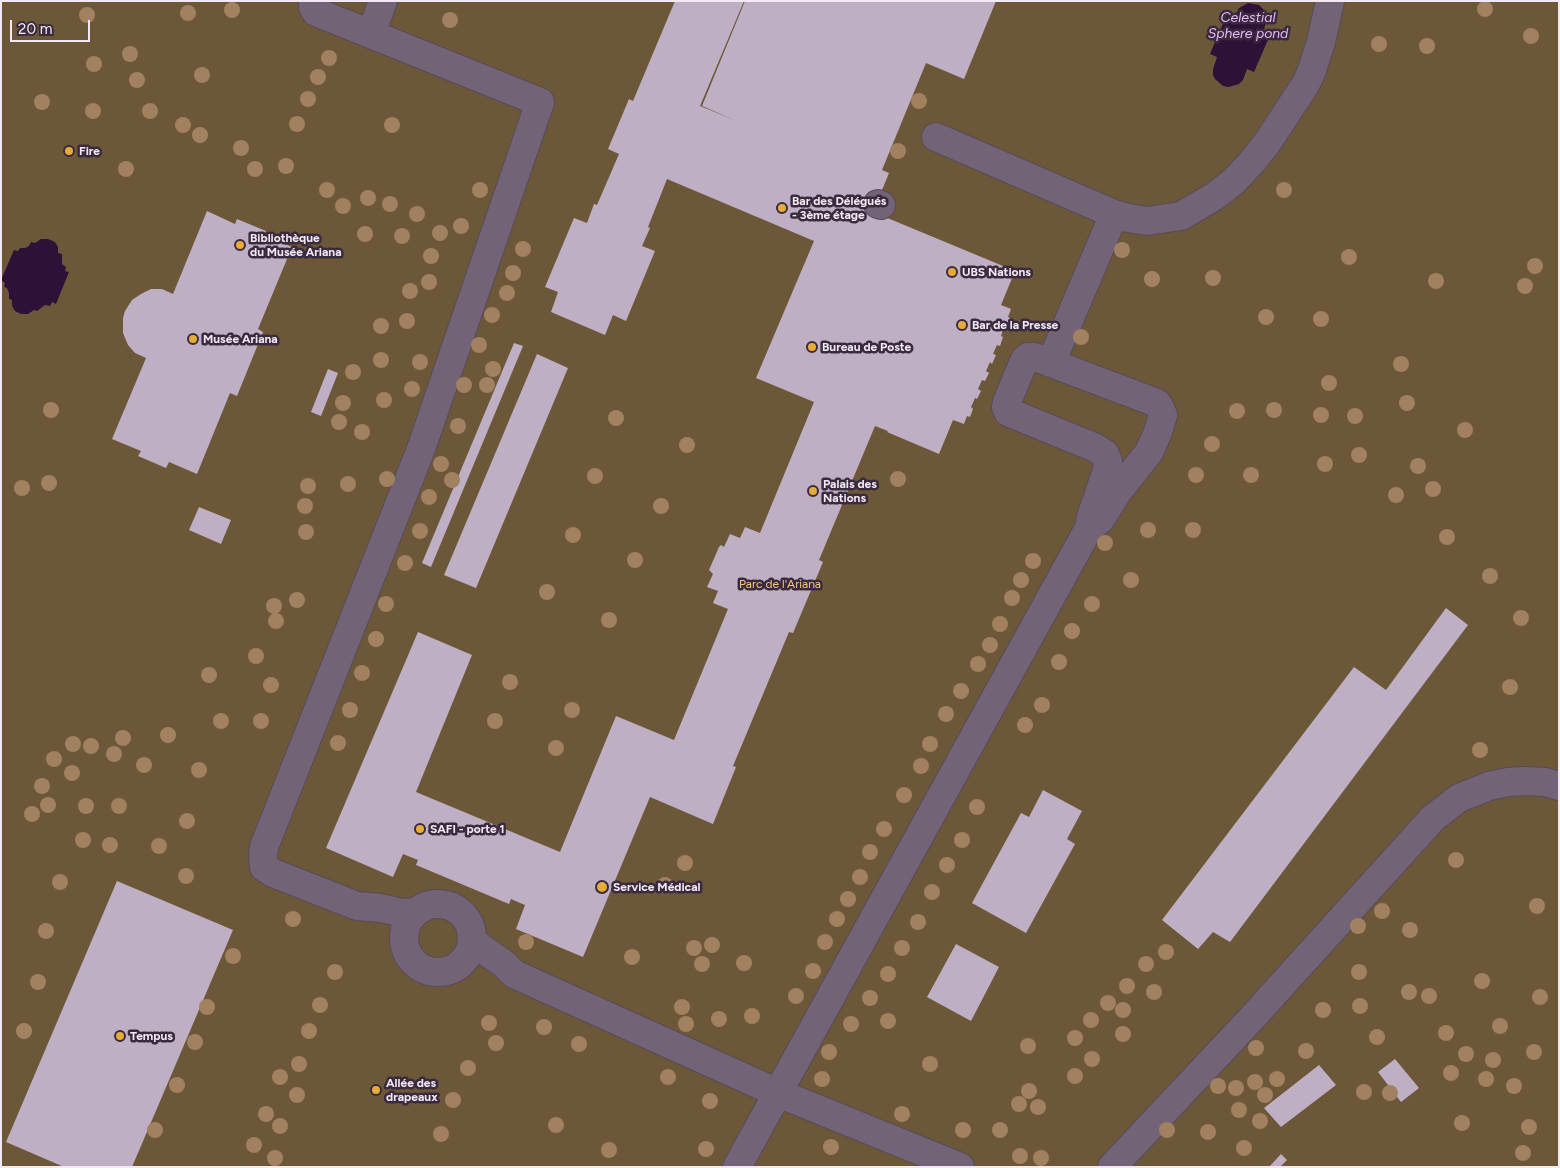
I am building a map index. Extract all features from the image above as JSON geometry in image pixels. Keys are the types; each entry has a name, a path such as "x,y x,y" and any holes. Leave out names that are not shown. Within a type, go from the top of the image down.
{"street":[{"path":"313,1 313,7 316,12 540,102 421,449 264,847 264,866 279,875 357,906 381,908 402,913 416,912"},
{"path":"371,34 384,1"},
{"path":"936,137 1114,214 1147,221 1181,216 1215,196 1234,181 1267,143 1311,73 1321,42 1330,1"},
{"path":"1051,363 1114,214"},
{"path":"738,1167 1089,528 1108,461 1105,454 1096,448 1008,412 1006,402 1024,361 1028,357 1035,357 1157,403 1163,415 1149,452 1119,490 1100,520 1089,528"},
{"path":"1112,1167 1434,818 1459,798 1489,786 1525,781 1544,782 1559,786"},
{"path":"434,904 444,904 461,913 467,920 471,928 472,938 469,953 458,965 450,970 441,972 422,968 414,962 408,954 404,936 406,928 416,912 434,904"},
{"path":"357,906 396,935 405,946"},
{"path":"472,938 477,946 504,964 514,974"},
{"path":"458,965 467,964 501,973 514,974 778,1093 960,1167"}],"green space":[{"name":"Parc de l'Ariana","path":"1,1 1559,1 1559,1167 1,1167"}],"water":[{"name":"Celestial Sphere pond","path":"1248,3 1259,5 1263,9 1267,18 1264,30 1271,33 1254,72 1247,69 1243,80 1239,84 1229,87 1223,86 1213,75 1217,57 1210,54 1227,14 1234,17 1239,8"},
{"path":"41,239 55,242 58,247 58,253 62,254 62,264 66,267 65,271 69,272 56,304 52,302 50,306 45,305 37,311 34,310 28,314 21,314 15,311 12,306 12,300 9,299 7,288 4,287 5,283 1,280 14,250 18,251 20,248 29,246 31,242 35,243"}],"building":[{"name":"Palais des Nations","path":"675,1 744,1 700,106 737,121 702,106 745,1 996,1 964,79 926,63 882,170 889,173 873,212 1015,271 1001,305 1011,309 1008,317 1011,319 1007,328 1004,327 1000,346 997,345 993,354 996,355 986,371 989,373 985,381 982,380 978,389 981,391 971,407 973,409 970,417 967,416 964,424 953,420 939,454 875,426 819,560 823,562 793,633 789,632 733,766 736,767 713,824 650,797 583,957 516,929 525,905 511,899 509,904 416,865 418,860 403,854 393,877 326,848 418,632 472,655 416,792 560,852 616,716 674,740 728,609 713,603 718,591 707,587 713,574 709,570 719,547 721,545 724,547 730,534 740,538 745,527 760,533 814,402 756,378 814,241 667,179 642,246 655,251 626,321 613,315 605,335 551,312 558,292 545,287 574,218 587,223 594,204 597,205 619,154 608,149 629,99 633,101"},
{"name":"Musée Ariana","path":"207,211 235,224 237,219 266,231 263,235 292,247 258,329 263,332 237,396 230,393 197,474 169,462 166,468 138,456 141,451 112,439 146,358 135,353 128,345 123,333 125,311 132,300 151,289 162,289 173,294"},
{"path":"514,343 523,346 431,567 422,563"},
{"path":"537,354 568,368 476,588 444,575"},
{"path":"328,369 338,373 321,416 311,412"},
{"path":"199,507 231,520 221,544 189,530"},
{"path":"1446,608 1468,625 1230,942 1213,932 1198,949 1162,920 1354,667 1386,690"},
{"path":"1043,790 1082,811 1067,839 1075,844 1026,933 972,903 1021,813 1029,817"},
{"name":"Tempus","path":"117,881 233,930 132,1167 64,1167 6,1142"},
{"path":"956,944 999,967 971,1021 927,997"},
{"path":"1395,1059 1419,1088 1401,1102 1378,1072"},
{"path":"1319,1065 1336,1085 1281,1127 1264,1108"},
{"path":"1281,1154 1287,1160 1280,1167 1269,1167"}],"place":[{"name":"Fire","path":"69,151"},
{"name":"Bar des Délégués - 3ème étage","path":"782,208"},
{"name":"Bibliothèque du Musée Ariana","path":"240,245"},
{"name":"UBS Nations","path":"952,272"},
{"name":"Bar de la Presse","path":"962,325"},
{"name":"Musée Ariana","path":"193,339"},
{"name":"Bureau de Poste","path":"812,347"},
{"name":"Palais des Nations","path":"813,491"},
{"name":"SAFI - porte 1","path":"420,829"},
{"name":"Service Médical","path":"602,887"},
{"name":"Tempus","path":"120,1036"},
{"name":"Allée des drapeaux","path":"376,1090"}]}
